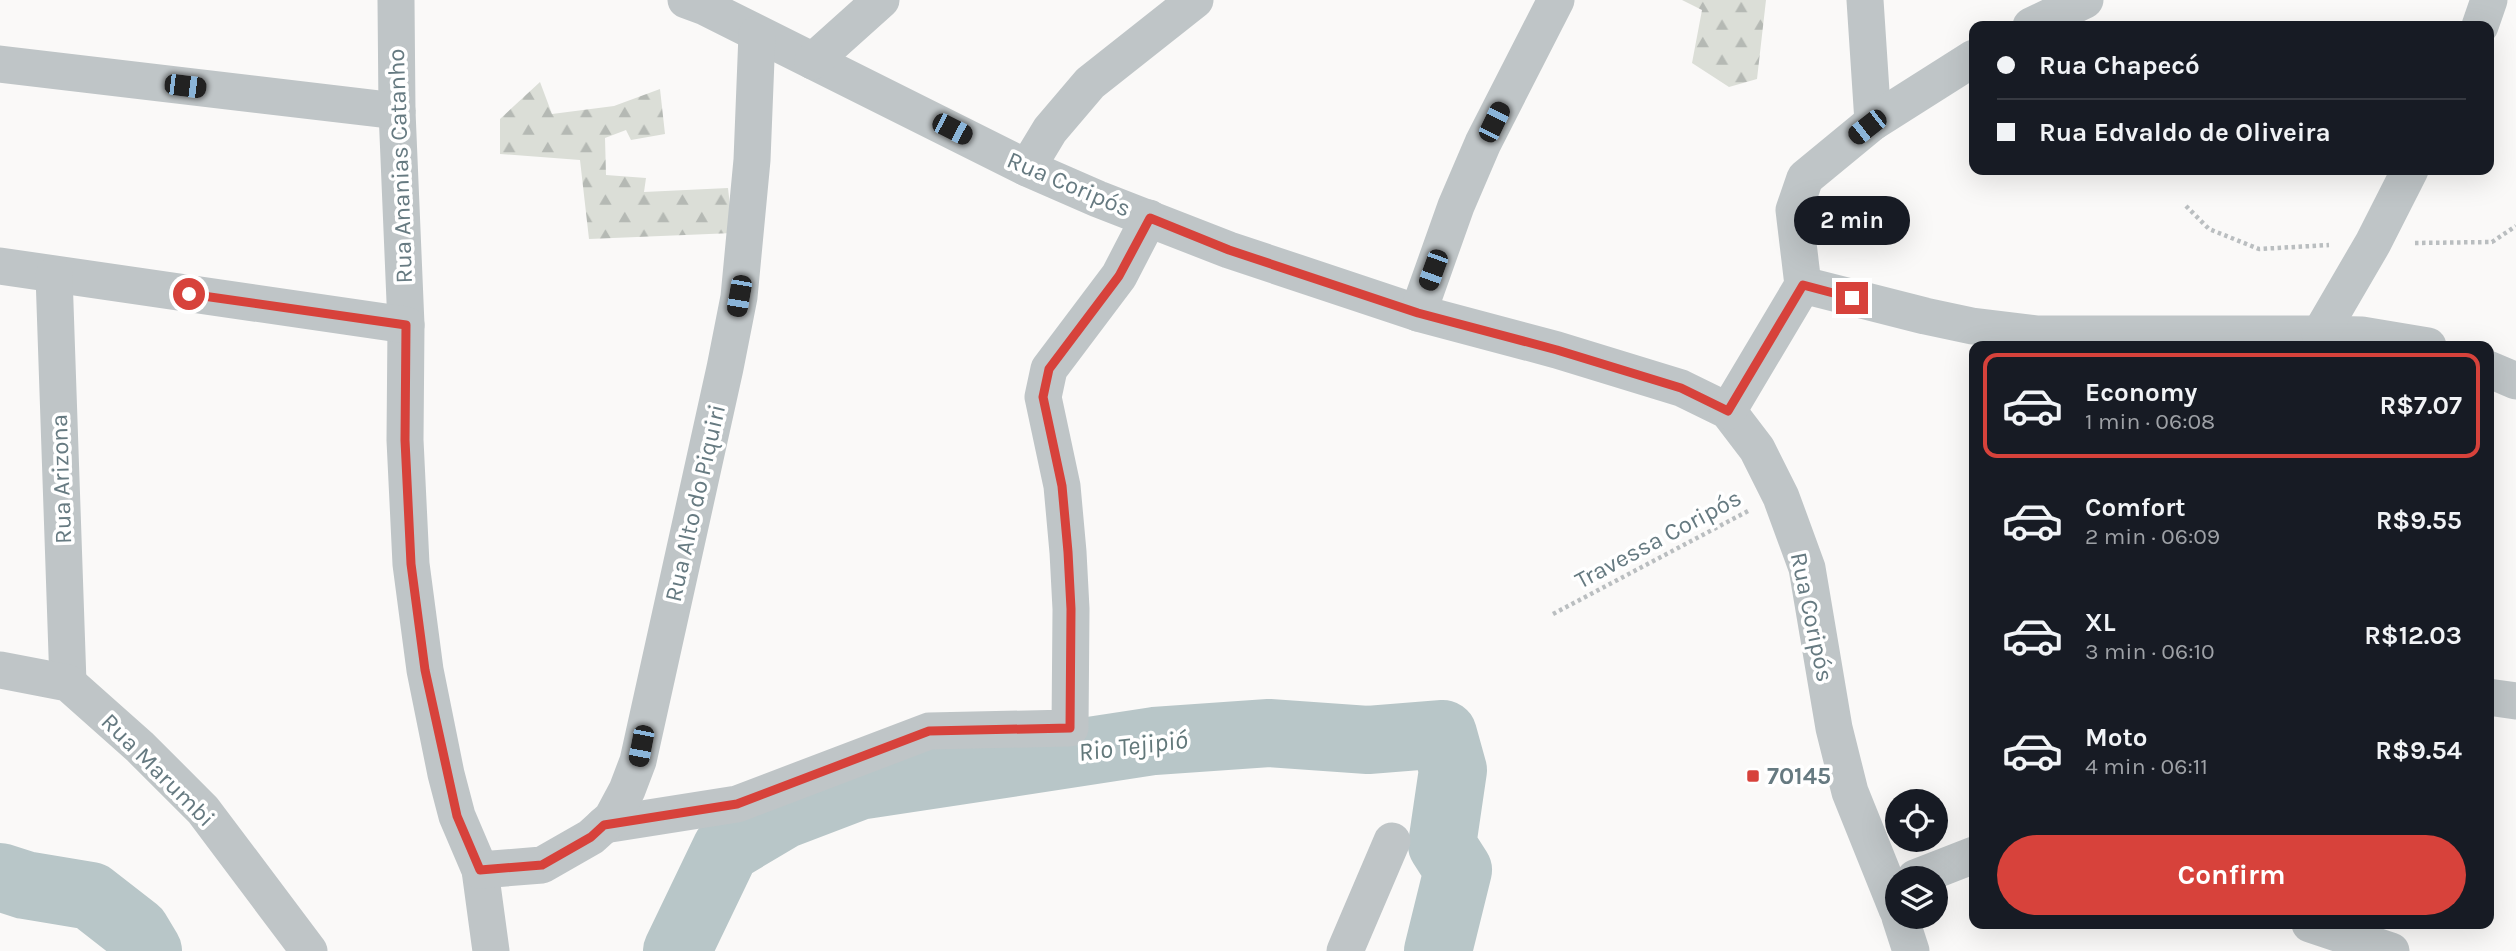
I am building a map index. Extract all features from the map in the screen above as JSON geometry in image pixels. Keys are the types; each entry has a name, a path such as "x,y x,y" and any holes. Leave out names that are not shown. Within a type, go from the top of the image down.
{"street":[{"name":"Rua Ananias Catanho","path":"396,0 397,111 406,325 405,440 411,564 425,670 457,816 480,870 491,951"},
{"name":"Rua Coripós","path":"686,0 705,6 1027,168 1098,199 1229,250 1418,313 1681,388 1728,411 1757,449 1781,497 1807,568 1834,728 1850,792 1886,866"},
{"path":"813,61 881,0"},
{"path":"1027,168 1050,130 1090,83 1195,0"},
{"path":"1418,313 1456,206 1483,144 1556,0"},
{"path":"1865,0 1873,122"},
{"path":"2041,21 2085,0"},
{"path":"2482,21 2489,0"},
{"name":"Rua Alto do Piquiri","path":"480,870 542,865 591,837 612,818 638,761 739,296 749,186 757,34"},
{"path":"1728,411 1803,285 1794,210 1805,178 1873,122 1969,61"},
{"path":"0,64 397,111"},
{"path":"2320,334 2373,243 2407,175"},
{"path":"604,825 737,804 929,731 1070,728 1071,609 1068,552 1062,486 1043,397 1049,369 1119,276 1150,218"},
{"path":"0,266 406,325"},
{"name":"Rua Arizona","path":"54,275 68,683"},
{"path":"1803,285 1972,326 2107,341 2320,334 2362,335 2398,341"},
{"path":"2494,372 2516,381"},
{"path":"0,670 68,683"},
{"name":"Rua Marumbi","path":"68,683 140,747 202,810 309,951"},
{"path":"2494,699 2516,701"},
{"path":"1345,951 1392,841"},
{"path":"1948,869 1969,858"},
{"name":"Rua Coripós","path":"1907,929 1911,951"},
{"path":"2331,929 2383,941"}],"path":[{"name":"Travessa Coripós","path":"1553,614 1684,543 1781,497"}],"green space":[{"path":"1682,0 1766,0 1757,79 1729,87 1692,63 1702,10"},
{"path":"540,82 552,114 614,106 660,89 665,134 631,140 626,130 605,138 606,175 646,178 644,192 728,188 733,233 589,239 580,160 500,154 500,119"}],"waterway":[{"name":"Rio Tejipió","path":"677,951 726,849 783,815 859,786 1154,741 1269,733 1368,740 1443,734 1453,770 1442,845 1458,870 1438,951"},
{"name":"Rio Tejipió","path":"0,877 25,885 91,896 136,931 148,951"}],"place":[{"name":"70145","path":"1753,776"}],"route":[{"path":"189,294 406,325 405,440 411,564 425,670 457,816 480,870 542,865 591,837 604,825 737,804 929,731 1070,728 1071,609 1068,552 1062,486 1043,397 1049,369 1119,276 1150,218 1229,250 1418,313 1557,350 1681,388 1728,411 1803,285 1852,298"}]}
